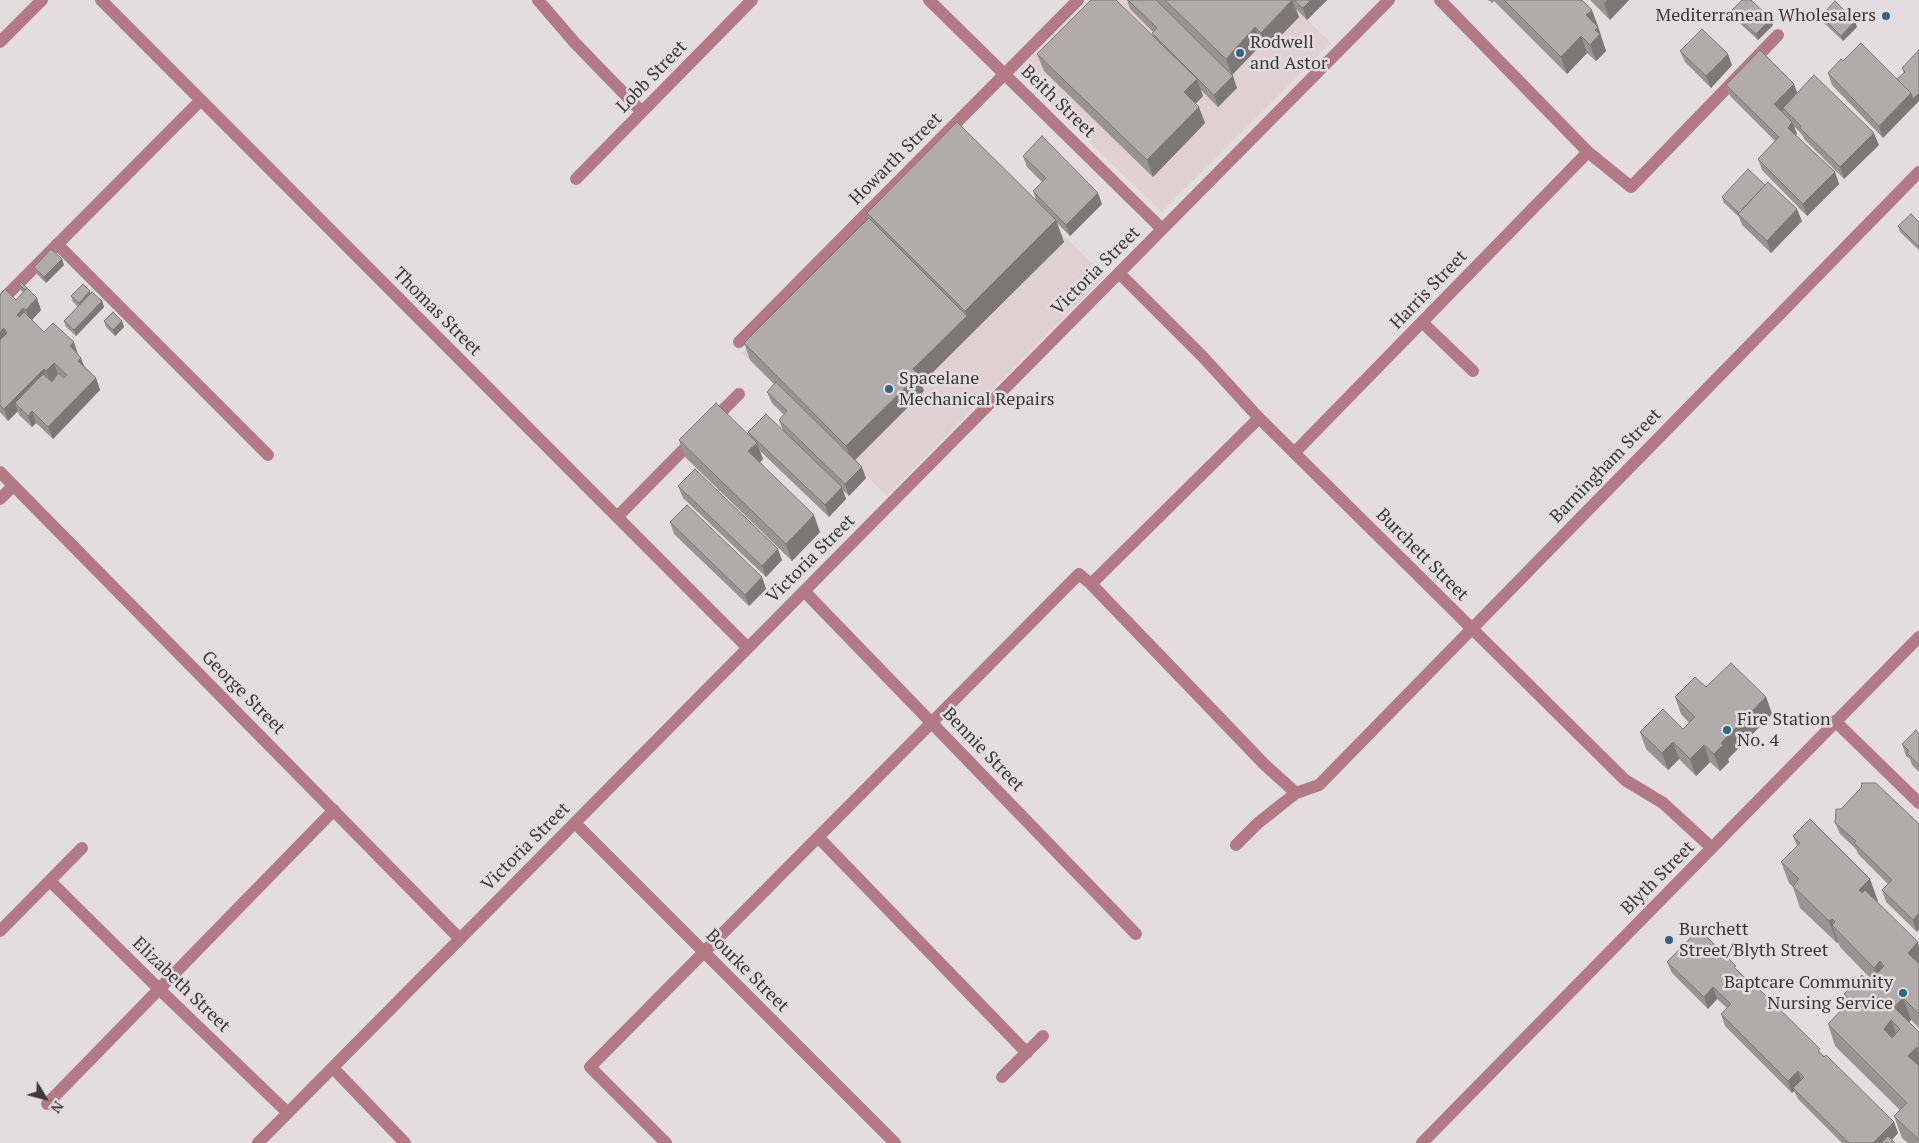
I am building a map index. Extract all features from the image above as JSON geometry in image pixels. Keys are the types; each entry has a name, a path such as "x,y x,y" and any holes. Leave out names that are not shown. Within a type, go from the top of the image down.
{"street":[{"path":"0,42 42,0"},
{"name":"Thomas Street","path":"101,0 748,648"},
{"name":"Lobb Street","path":"576,179 752,0"},
{"name":"Beith Street","path":"929,0 1162,229"},
{"name":"Howarth Street","path":"738,342 1078,0"},
{"name":"Victoria Street","path":"258,1143 1389,0"},
{"path":"1440,0 1588,152 1631,187 1778,35"},
{"path":"545,3 575,43 642,112"},
{"path":"0,302 201,100"},
{"name":"Harris Street","path":"1295,452 1588,152"},
{"name":"Barningham Street","path":"1296,793 1319,785 1919,172"},
{"path":"57,244 268,455"},
{"name":"Burchett Street","path":"1119,273 1203,357 1259,418 1625,780 1663,803 1712,848"},
{"path":"1422,322 1473,371"},
{"path":"617,517 739,394"},
{"path":"1090,584 1259,418"},
{"name":"George Street","path":"0,472 460,938"},
{"path":"0,499 13,486"},
{"path":"666,1143 590,1067 1079,574 1265,765 1296,793 1258,823 1236,844"},
{"name":"Bennie Street","path":"804,591 1136,934"},
{"name":"Blyth Street","path":"1422,1143 1919,637"},
{"path":"1836,721 1919,802"},
{"path":"47,1104 334,810"},
{"name":"Bourke Street","path":"575,823 895,1143"},
{"path":"819,838 1027,1052"},
{"path":"0,931 82,848"},
{"name":"Elizabeth Street","path":"50,881 288,1113"},
{"path":"0,912 10,922"},
{"path":"1002,1077 1043,1036"},
{"path":"333,1068 405,1143"}],"shaded area":[{"path":"1088,0 1287,0 1331,43 1162,212 1017,72"},
{"path":"959,132 1105,276 887,496 742,353"}],"building":[{"path":"1091,0 1116,0 1197,79 1184,92 1199,107 1147,160 1037,54"},
{"path":"1128,0 1156,0 1233,76 1214,95 1152,33 1157,28"},
{"path":"1165,0 1292,0 1261,33 1255,27 1226,59"},
{"path":"1294,0 1311,0 1303,8"},
{"path":"1504,0 1582,0 1592,10 1586,15 1598,27 1595,30 1600,34 1590,45 1581,36 1561,57"},
{"path":"1742,0 1751,0 1771,19 1756,34 1731,11"},
{"path":"1835,1 1855,21 1841,36 1821,16"},
{"path":"1702,29 1728,54 1706,76 1680,51"},
{"path":"1861,43 1911,93 1879,126 1828,73 1841,59 1843,61"},
{"path":"1760,50 1794,84 1774,104 1792,122 1788,128 1835,172 1803,204 1758,159 1779,137 1726,85"},
{"path":"1919,50 1919,93 1913,99 1911,93 1897,79 1905,72 1902,68"},
{"path":"1814,75 1874,133 1840,167 1800,128 1801,126 1783,108"},
{"path":"957,122 1056,220 965,311 867,213"},
{"path":"1042,136 1098,193 1066,225 1033,191 1046,178 1023,156"},
{"path":"1748,169 1765,185 1739,213 1722,197"},
{"path":"1768,182 1797,209 1767,241 1738,214"},
{"path":"1911,214 1919,222 1919,247 1898,226"},
{"path":"869,218 967,316 913,369 918,375 846,446 744,343"},
{"path":"51,249 62,259 44,277 34,267"},
{"path":"21,282 27,288 25,290 19,284"},
{"path":"83,284 90,291 79,303 71,296"},
{"path":"27,288 37,298 26,310 23,308 17,315 19,317 24,312 44,332 53,323 74,342 70,346 81,358 78,361 96,378 48,427 32,411 28,416 15,403 43,374 52,382 58,373 64,378 67,375 54,363 46,371 44,369 4,409 0,405 0,340 7,333 4,328 0,332 0,295 5,289 16,300"},
{"path":"92,292 102,301 74,330 64,321"},
{"path":"113,312 122,321 113,330 104,321"},
{"path":"776,382 862,467 845,484 779,420 787,411 767,392"},
{"path":"716,403 757,443 748,451 814,515 786,544 679,440"},
{"path":"766,414 842,487 825,505 748,432"},
{"path":"695,469 778,549 762,566 678,486"},
{"path":"687,505 762,577 745,595 670,522"},
{"path":"1731,663 1766,697 1721,743 1723,745 1714,754 1704,745 1690,759 1673,742 1662,753 1640,732 1663,709 1683,729 1695,717 1675,697 1695,677 1706,687"},
{"path":"1916,730 1919,734 1919,765 1907,753 1909,751 1902,744"},
{"path":"1862,783 1876,783 1919,824 1919,913 1913,920 1882,890 1892,880 1854,843 1856,841 1835,823 1836,809 1841,809 1861,788"},
{"name":"Baptcare Community Nursing Service","path":"1810,819 1870,879 1859,890 1862,893 1865,890 1918,942 1908,953 1919,964 1919,1014 1903,998 1894,1007 1919,1032 1919,1049 1917,1047 1908,1056 1919,1066 1919,1140 1894,1116 1907,1103 1828,1024 1850,1001 1844,994 1862,975 1869,982 1884,966 1880,961 1874,968 1832,925 1835,922 1832,919 1829,921 1793,886 1799,879 1781,862 1800,843 1793,836","holes":["1891,1020 1900,1029 1892,1038 1884,1029"]},
{"path":"1699,929 1736,966 1734,967 1741,974 1752,982 1820,1049 1818,1051 1824,1057 1826,1055 1894,1122 1873,1143 1849,1143 1793,1088 1804,1077 1798,1071 1788,1081 1721,1014 1731,1004 1713,987 1704,997 1667,962"},
{"path":"1888,1136 1895,1143 1881,1143"}],"place":[{"name":"Mediterranean Wholesalers","path":"1886,16"},
{"name":"Rodwell and Astor","path":"1240,53"},
{"name":"Spacelane Mechanical Repairs","path":"889,389"},
{"name":"Fire Station No. 4","path":"1727,730"},
{"name":"Burchett Street/Blyth Street","path":"1669,940"},
{"name":"Baptcare Community Nursing Service","path":"1903,993"}]}
